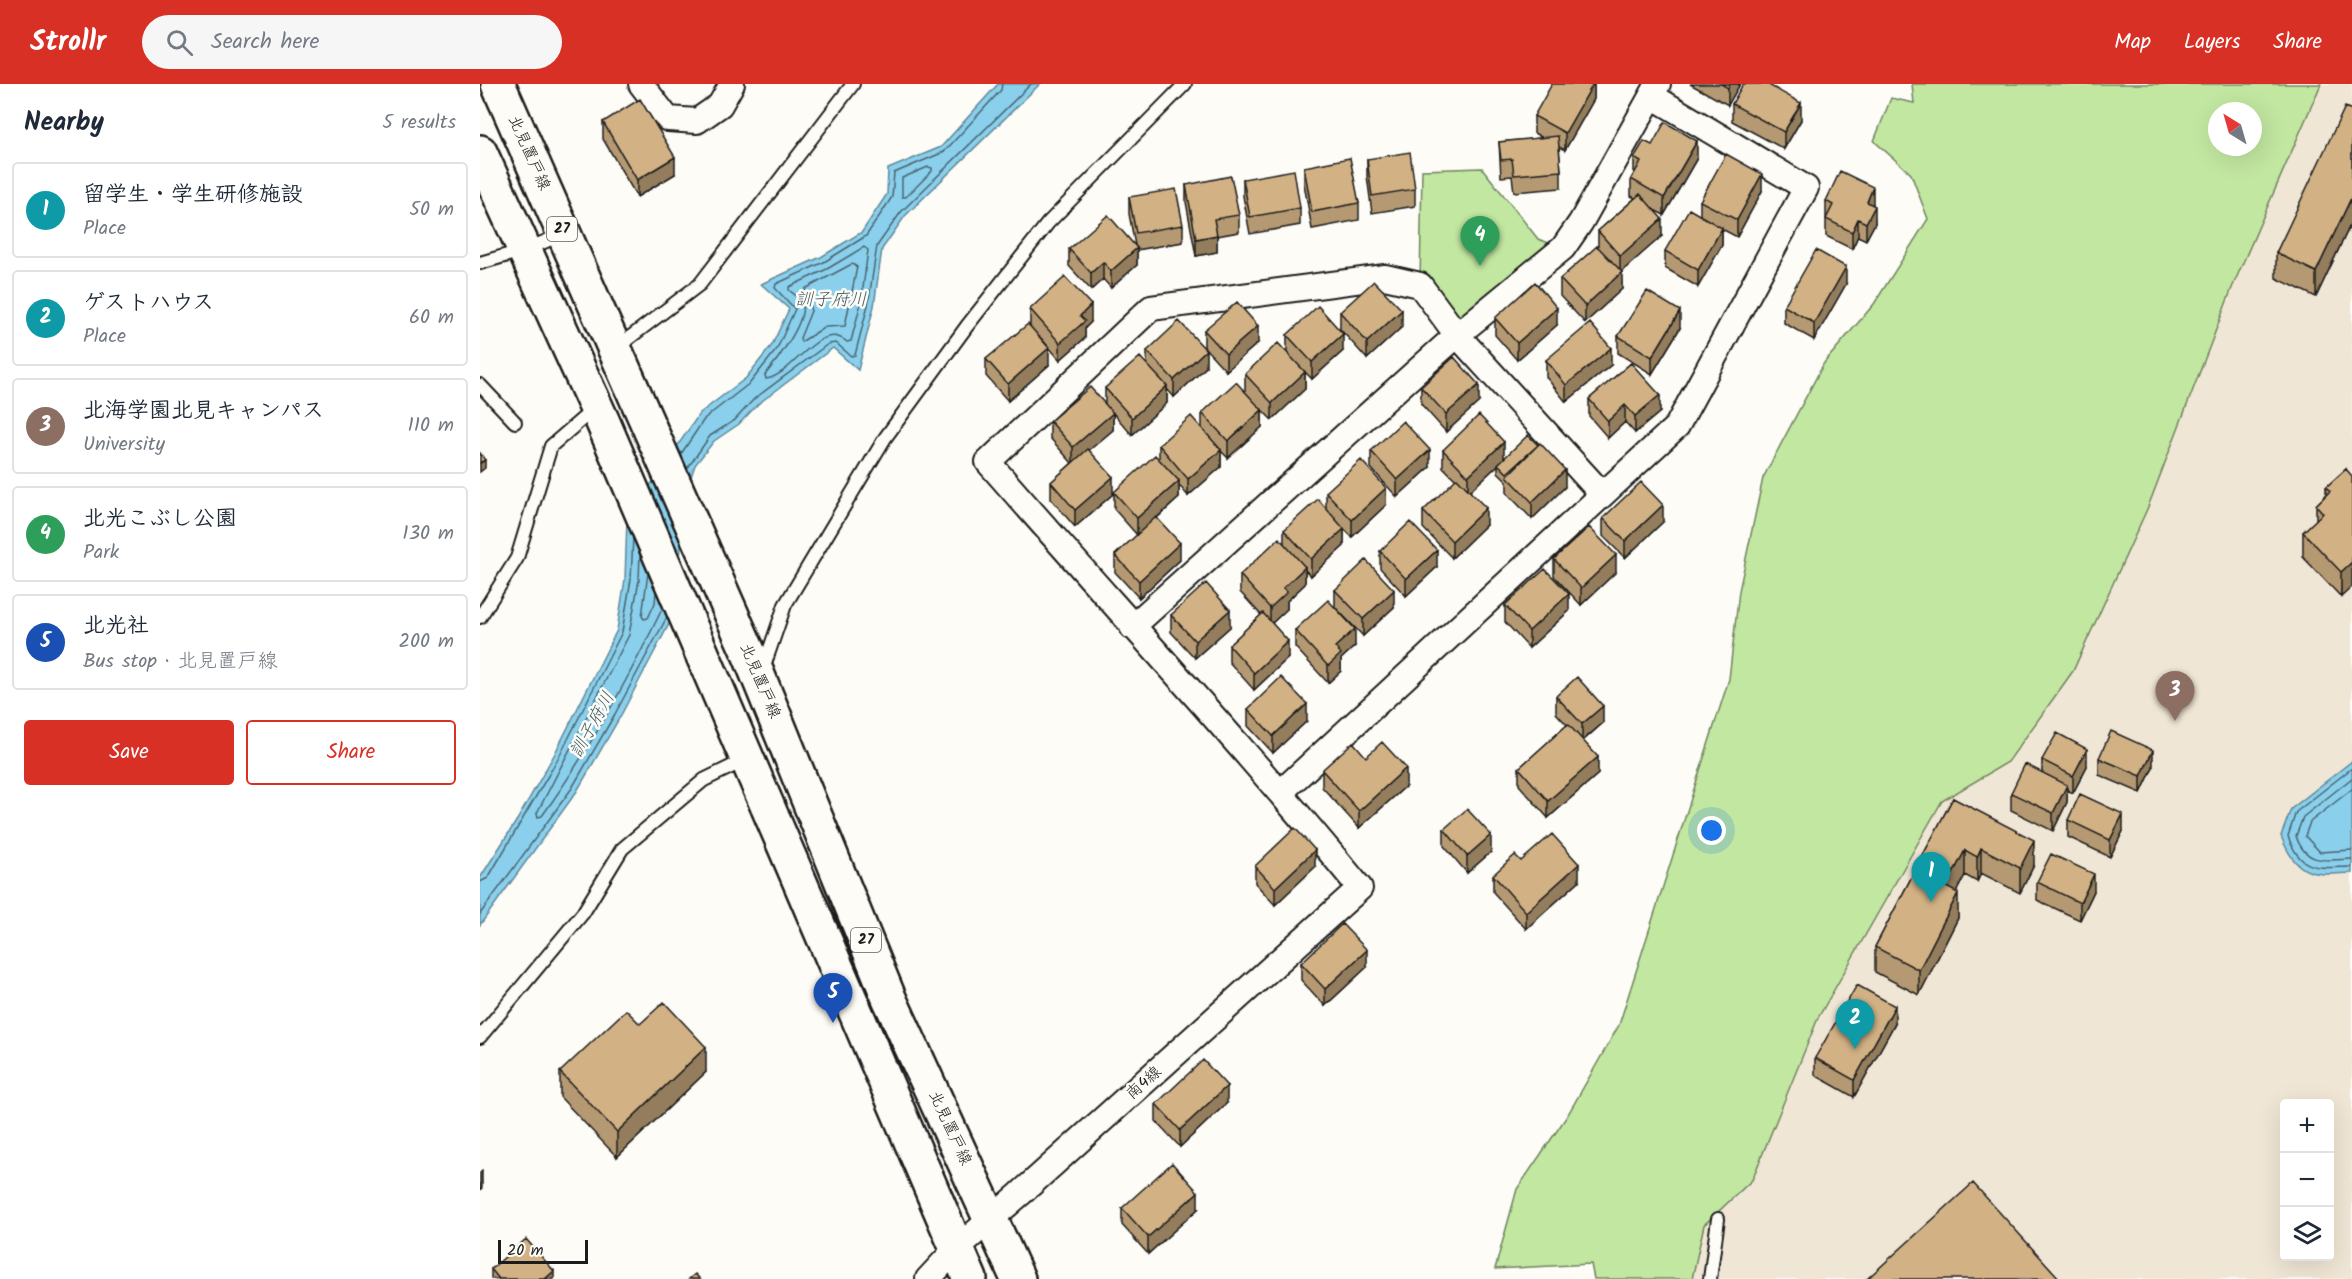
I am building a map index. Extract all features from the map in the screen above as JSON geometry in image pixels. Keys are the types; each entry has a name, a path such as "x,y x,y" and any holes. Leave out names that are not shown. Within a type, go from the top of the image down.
{"main road":[{"name":"北見置戸線","path":"498,84 755,668 889,998 1018,1279"},
{"name":"27","path":"480,152 599,414 970,1279"}],"street":[{"path":"480,86 484,84"},
{"path":"641,84 668,119 697,121 720,105 732,84"},
{"path":"1132,627 1457,335 1563,248 1581,222 1655,90 1806,188 1677,426 1281,792 1132,627 988,462 1151,308 1384,277 1420,285 1457,335 1602,494"},
{"name":"南4線","path":"928,1279 956,1249 1360,888 1281,792"}],"lane":[{"path":"621,361 700,284 853,84"},
{"path":"755,668 785,605 885,438 967,326 1048,223 1185,84"},
{"path":"480,263 525,250 564,234"},
{"path":"480,385 514,422"},
{"path":"480,617 517,558 551,446 599,414"},
{"path":"480,1037 583,914 622,849 704,780 747,758"},
{"path":"1710,1279 1718,1219"}],"shaded area":[{"path":"2306,84 2352,84 2352,1279 1676,1279 1696,1217"}],"green space":[{"path":"1912,84 2321,84 2232,288 2148,507 2073,671 2008,762 1942,801 1818,1018 1752,1180 1704,1225 1692,1279 1594,1279 1591,1264 1495,1269 1517,1189 1567,1116 1619,1025 1729,679 1739,591 1763,478 1824,363 1874,304 1928,219 1911,174 1874,141 1891,98 1914,103"},
{"path":"1482,168 1538,239 1563,248 1457,335 1420,285 1422,170"}],"water":[{"name":"訓子府川","path":"998,84 1040,84 905,216 882,249 874,306 858,370 833,348 758,404 739,424 714,441 695,465 684,498 677,609 620,717 577,791 480,925 480,878 517,820 554,755 617,630 625,579 627,519 700,413 746,378 772,345 789,309 761,284 821,257 862,232 887,194 888,169 941,147"},
{"path":"2352,761 2352,873 2327,874 2308,871 2294,860 2281,836 2291,809"}],"building":[{"path":"1552,84 1593,84 1565,133 1534,116"},
{"path":"1743,84 1767,84 1801,103 1784,132 1732,104"},
{"path":"640,99 675,157 637,180 603,122"},
{"path":"2345,107 2352,110 2352,196 2316,272 2276,253"},
{"path":"1665,122 1697,141 1664,198 1631,179 1641,162 1634,158 1644,141 1652,145"},
{"path":"1558,136 1561,171 1514,175 1512,159 1501,160 1499,142"},
{"path":"1410,152 1415,189 1372,196 1367,159"},
{"path":"1726,154 1762,174 1737,220 1700,201"},
{"path":"1350,158 1359,203 1312,212 1304,167"},
{"path":"1294,170 1300,208 1250,217 1243,179"},
{"path":"1840,171 1873,187 1867,202 1875,206 1866,223 1858,219 1852,232 1826,219 1833,205 1826,201"},
{"path":"1231,176 1239,215 1214,219 1217,235 1196,239 1186,185"},
{"path":"1176,189 1183,225 1136,233 1129,197"},
{"path":"1640,194 1662,219 1620,256 1598,231"},
{"path":"1689,209 1722,228 1698,270 1665,251"},
{"path":"1108,215 1137,248 1111,271 1103,262 1091,273 1069,249"},
{"path":"1597,246 1622,272 1585,306 1560,279"},
{"path":"1816,250 1846,267 1814,323 1784,306"},
{"path":"1065,277 1091,305 1080,316 1085,321 1060,343 1030,309"},
{"path":"1374,281 1402,310 1367,342 1340,312"},
{"path":"1535,282 1557,308 1517,343 1495,318"},
{"path":"1647,291 1680,311 1652,357 1618,336"},
{"path":"1237,302 1258,326 1226,354 1204,330"},
{"path":"1318,306 1343,334 1312,362 1287,335"},
{"path":"1179,321 1206,350 1174,380 1147,351"},
{"path":"1590,323 1611,348 1566,385 1546,360"},
{"path":"1028,324 1049,348 1008,384 986,359"},
{"path":"1278,343 1305,372 1272,403 1245,374"},
{"path":"1140,357 1167,386 1132,418 1105,388"},
{"path":"1454,357 1479,385 1446,414 1421,387"},
{"path":"1631,363 1660,395 1635,416 1625,405 1608,421 1589,399"},
{"path":"1236,382 1262,410 1228,441 1202,413"},
{"path":"1090,387 1113,413 1073,447 1050,421"},
{"path":"1479,415 1504,442 1468,476 1443,450"},
{"path":"1191,416 1221,450 1188,479 1159,445"},
{"path":"1403,421 1430,450 1397,480 1371,451"},
{"path":"1528,435 1538,445 1507,473 1498,464"},
{"path":"1540,443 1565,470 1532,502 1507,476"},
{"path":"1088,449 1113,477 1075,510 1051,482"},
{"path":"480,453 485,460 480,463"},
{"path":"1155,455 1179,481 1137,518 1114,492"},
{"path":"1361,460 1386,488 1352,520 1326,492"},
{"path":"2346,469 2352,476 2352,562 2341,572 2303,532 2323,513 2316,505 2330,491 2326,487"},
{"path":"1457,478 1486,508 1452,541 1423,511"},
{"path":"1641,482 1663,505 1625,541 1603,518"},
{"path":"1318,499 1344,529 1311,559 1284,530"},
{"path":"1156,517 1180,543 1139,581 1115,555"},
{"path":"1410,522 1437,550 1406,579 1380,551"},
{"path":"1589,527 1616,555 1581,588 1554,559"},
{"path":"1279,538 1305,567 1283,588 1287,592 1270,608 1240,575"},
{"path":"1366,560 1394,590 1363,619 1335,590"},
{"path":"1545,569 1569,594 1529,631 1505,605"},
{"path":"1206,583 1230,610 1195,641 1171,615"},
{"path":"1328,600 1355,629 1335,647 1341,654 1328,666 1295,630"},
{"path":"1263,613 1288,641 1254,673 1229,645"},
{"path":"1281,677 1307,704 1273,736 1248,709"},
{"path":"1577,677 1603,706 1582,724 1556,696"},
{"path":"1568,724 1598,757 1548,801 1519,768"},
{"path":"2111,731 2153,750 2141,776 2099,758"},
{"path":"2057,733 2087,749 2073,776 2042,760"},
{"path":"1353,742 1366,757 1382,742 1406,768 1359,811 1322,770"},
{"path":"2025,764 2067,785 2053,813 2011,793"},
{"path":"2080,794 2123,814 2110,840 2068,820"},
{"path":"1953,798 2034,840 2020,868 1981,848 1977,857 1965,850 1946,887 1958,893 1919,970 1875,947"},
{"path":"1467,809 1491,835 1467,856 1444,829"},
{"path":"1295,828 1315,850 1275,888 1255,866"},
{"path":"1552,834 1579,864 1526,912 1493,875 1515,855 1521,861"},
{"path":"2051,854 2094,874 2080,903 2037,882"},
{"path":"1342,924 1367,950 1325,989 1301,963"},
{"path":"1857,985 1895,1006 1854,1080 1815,1058"},
{"path":"664,1002 706,1047 617,1132 560,1072 626,1010 640,1024"},
{"path":"1203,1060 1227,1086 1180,1130 1156,1104"},
{"path":"1172,1163 1198,1192 1148,1237 1122,1208"},
{"path":"1973,1183 2060,1279 1867,1279"},
{"path":"526,1239 554,1271 545,1279 499,1279 491,1269"},
{"path":"695,1274 700,1279 689,1279"}],"place":[{"name":"北光こぶし公園","path":"1480,266"},
{"name":"北海学園北見キャンパス","path":"2175,721"},
{"name":"留学生・学生研修施設","path":"1931,902"},
{"name":"北光社","path":"833,1023"},
{"name":"ゲストハウス","path":"1855,1049"}]}
